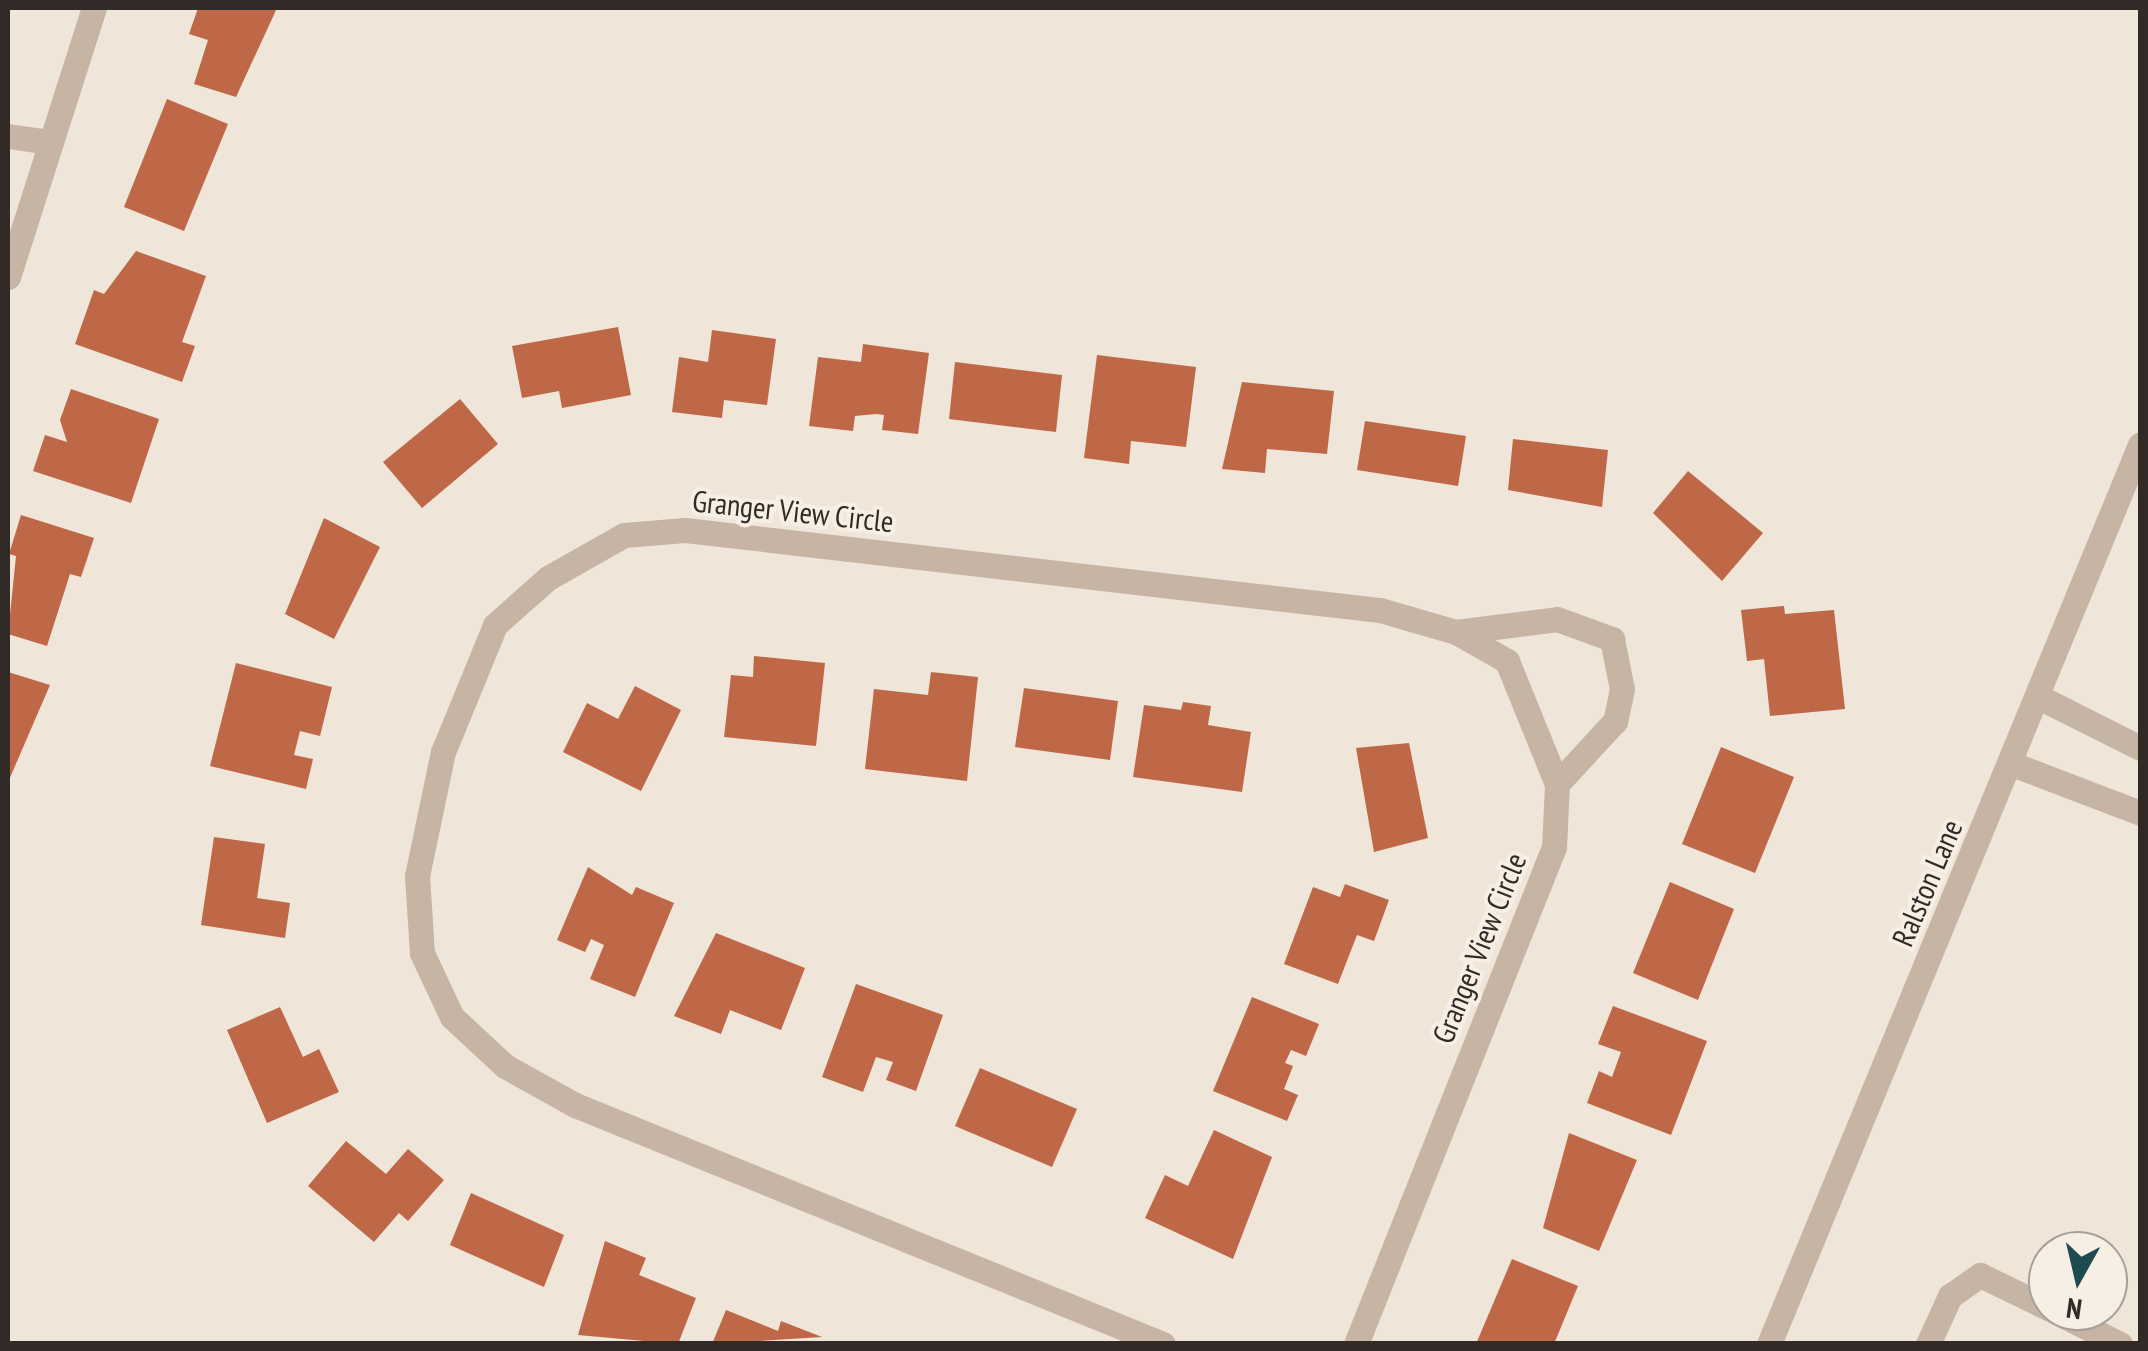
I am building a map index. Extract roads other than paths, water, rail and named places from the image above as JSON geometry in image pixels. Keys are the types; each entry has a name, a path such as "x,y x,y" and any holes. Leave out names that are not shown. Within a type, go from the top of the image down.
{"street":[{"path":"8,278 94,8"},
{"path":"8,136 49,142"},
{"name":"Ralston Lane","path":"1769,1344 2012,764 2140,445"},
{"name":"Granger View Circle","path":"1163,1344 576,1105 505,1066 452,1017 422,953 417,876 443,752 495,625 548,578 624,535 686,530 1380,610 1456,632 1507,661 1557,784 1554,846 1356,1344"},
{"path":"1456,632 1557,619 1612,639 1622,689 1615,721 1557,784"},
{"path":"2039,698 2140,748"},
{"path":"2012,764 2140,814"},
{"path":"1928,1344 1950,1296 1980,1275 2028,1299"},
{"path":"2094,1331 2120,1344"}]}
